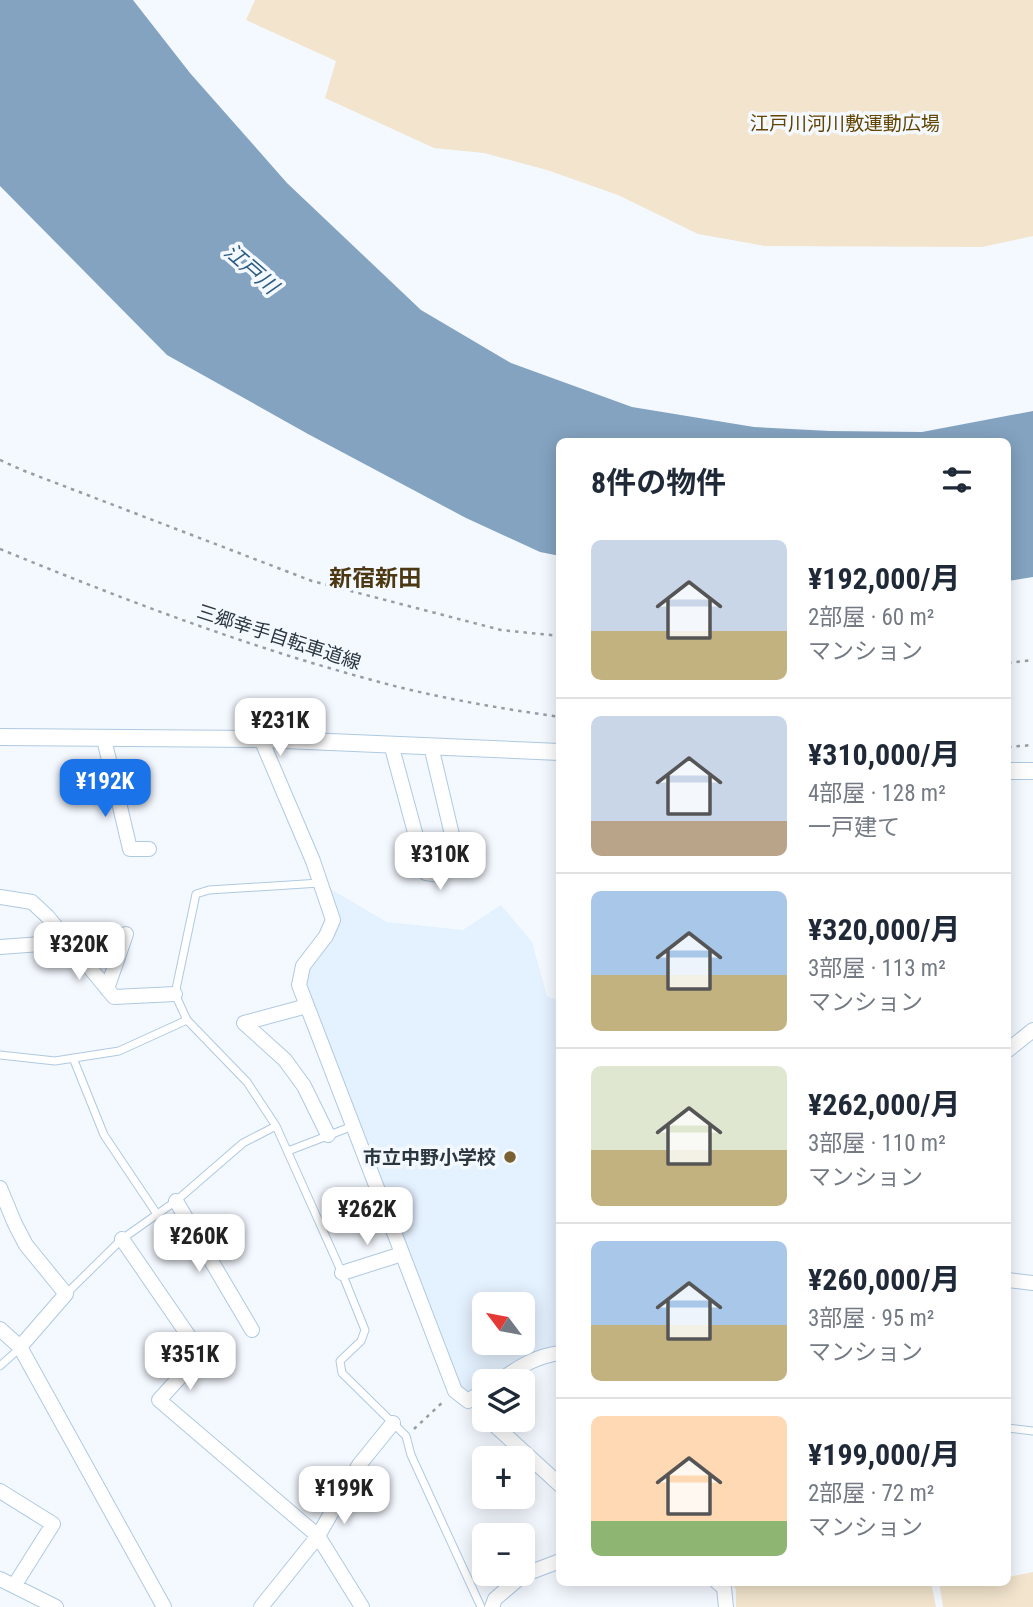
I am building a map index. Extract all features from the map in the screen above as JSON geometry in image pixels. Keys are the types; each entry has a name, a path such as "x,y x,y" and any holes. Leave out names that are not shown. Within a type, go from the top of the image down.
{"street":[{"path":"0,737 261,739 556,752"},
{"path":"104,739 130,849 149,849"},
{"path":"261,739 313,861 332,920 326,936 303,966 299,985 455,1391 472,1405"},
{"path":"391,744 426,873 440,875 457,856 430,746"},
{"path":"1011,771 1033,771"},
{"path":"0,897 32,902 47,916 114,998 175,994"},
{"path":"107,989 126,934"},
{"path":"0,947 68,942"},
{"path":"307,1006 244,1023 292,1068 328,1135"},
{"path":"1011,1048 1033,1030"},
{"path":"0,1188 26,1245 66,1294 20,1347"},
{"path":"176,1200 252,1330"},
{"path":"122,1238 201,1354 159,1400 318,1536 362,1607"},
{"path":"342,1273 402,1254"},
{"path":"1011,1280 1033,1283"},
{"path":"0,1329 20,1347 164,1607"},
{"path":"516,1369 524,1363 556,1354"},
{"path":"468,1401 472,1398"},
{"path":"261,1607 318,1536 359,1465 393,1423"},
{"path":"501,1432 556,1481"},
{"path":"0,1491 53,1524 14,1586"},
{"path":"492,1607 495,1599 523,1575 556,1563"},
{"path":"0,1579 56,1607"},
{"path":"722,1586 726,1607"}],"lane":[{"path":"320,883 209,890 196,894 175,994 187,1020 247,1082 276,1126 365,1330 361,1341 340,1361 342,1373 406,1436 411,1455 481,1607"},
{"path":"0,1055 55,1060 119,1051 187,1020"},
{"path":"73,1058 104,1135 157,1214"},
{"path":"66,1294 122,1238 176,1200 243,1143 276,1126"},
{"path":"288,1151 353,1126"},
{"path":"0,1366 20,1347"},
{"path":"1011,1428 1033,1431"}],"path":[{"path":"0,460 312,581 501,630 556,636"},
{"name":"三郷幸手自転車道線","path":"0,549 185,621 281,654 409,689 556,716"},
{"path":"1011,663 1033,660"},
{"path":"1011,747 1033,745"},
{"path":"406,1436 455,1391"}],"shaded area":[{"path":"320,883 387,922 463,930 501,905 532,942 547,996 556,999 556,1355 525,1369 472,1369 472,1398 468,1401 455,1391 299,985 333,920"}],"green space":[{"name":"江戸川河川敷運動広場","path":"255,0 1033,0 1033,236 982,247 765,246 698,234 618,195 547,170 484,153 434,148 325,98 336,61 246,20"},
{"path":"1033,1572 1033,1607 943,1607 940,1586 1011,1586 1011,1576"},
{"path":"733,1586 932,1586 936,1607 736,1607 736,1589"}],"water":[{"name":"江戸川","path":"0,0 133,0 190,73 287,183 421,310 511,363 632,407 754,427 922,432 1033,411 1033,577 1011,581 1011,438 556,438 556,555 540,552 466,518 167,355 0,186"}],"place":[{"name":"市立中野小学校","path":"510,1157"}],"district":[{"name":"新宿新田","path":"375,578"}]}
